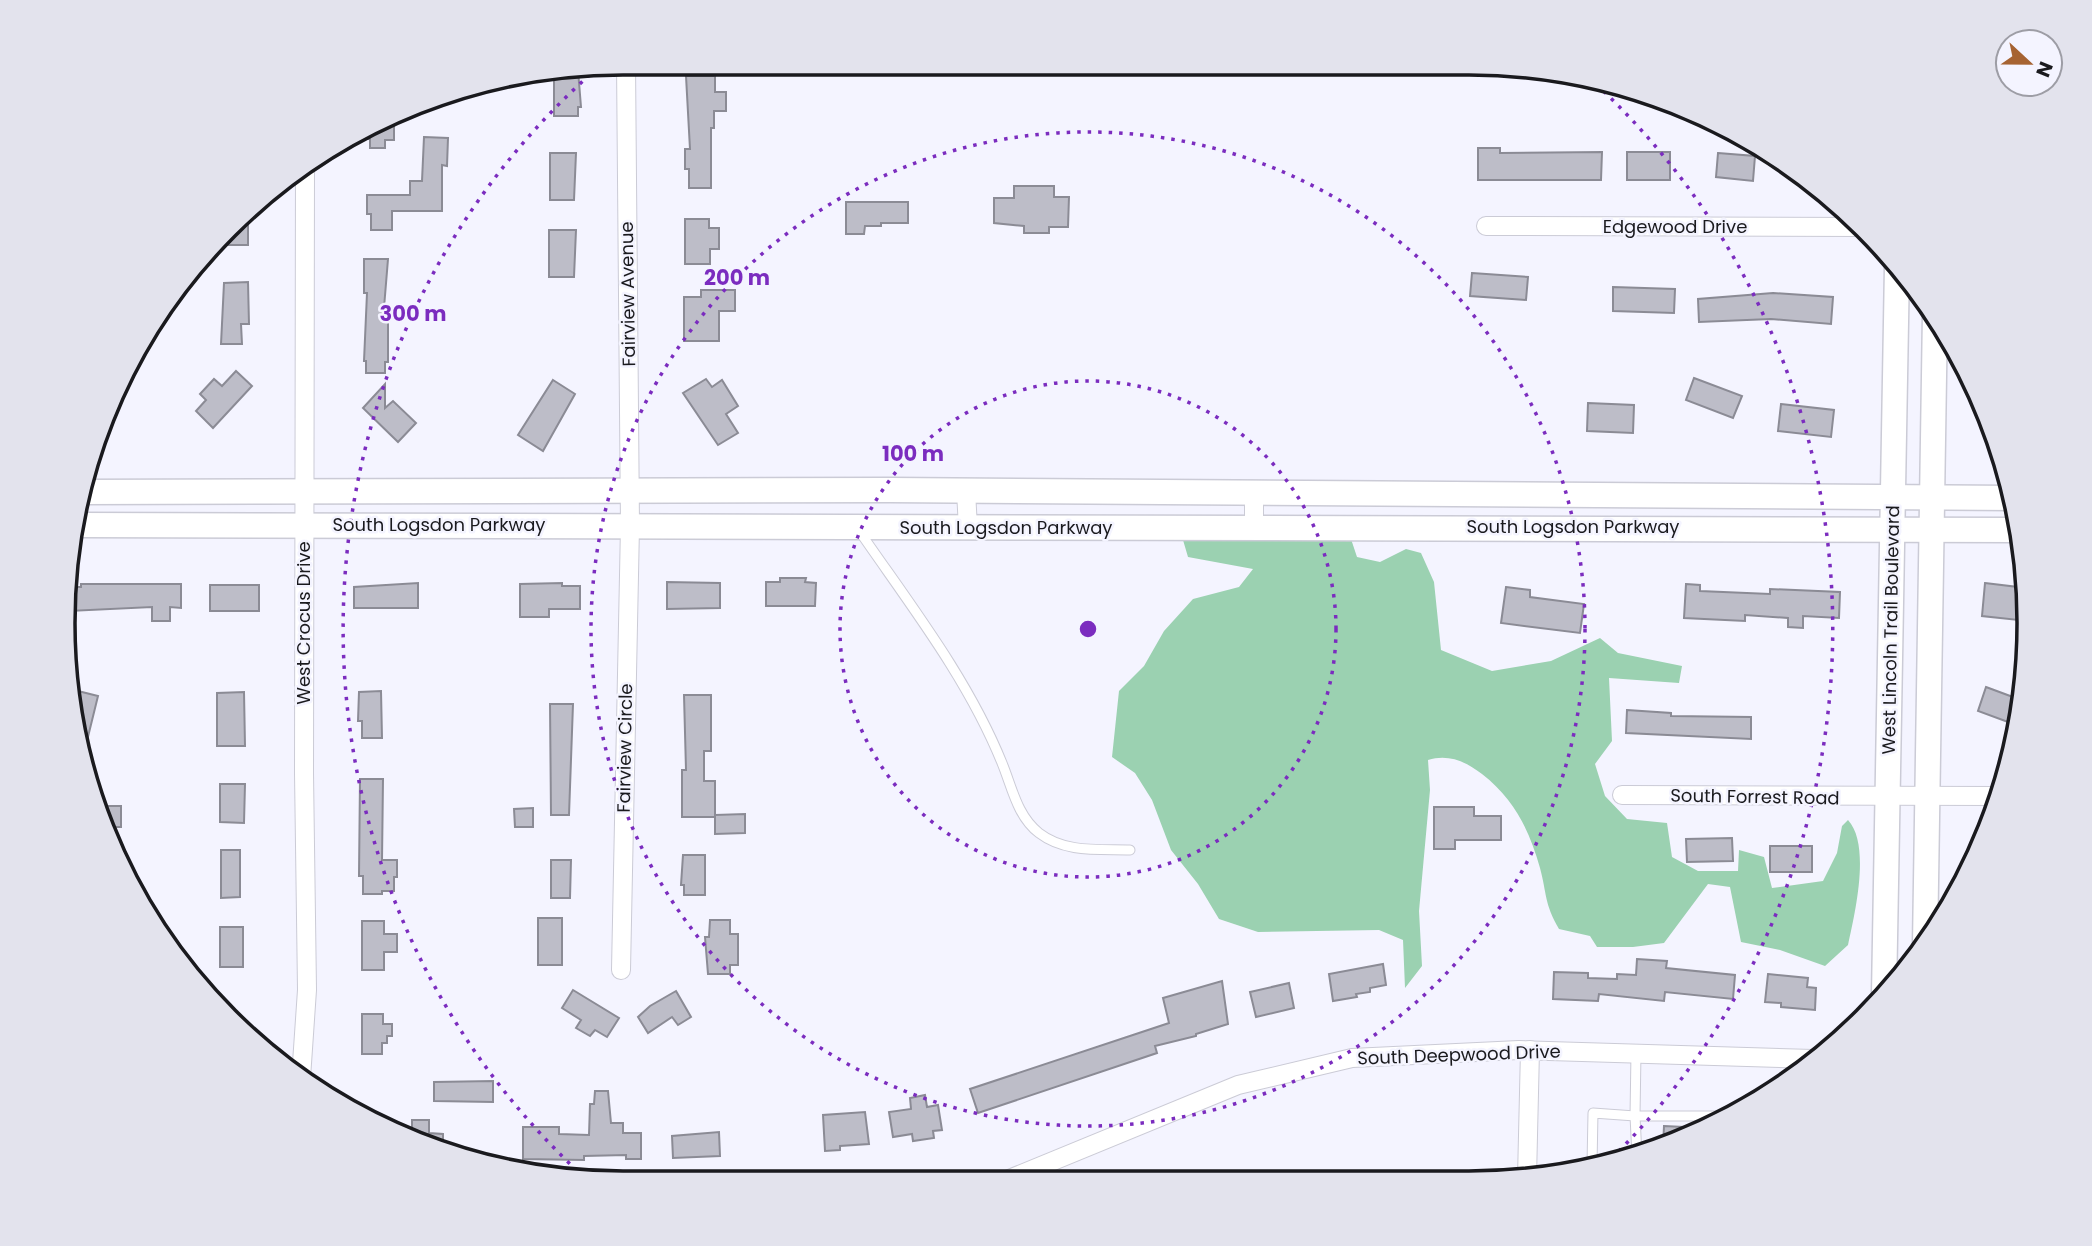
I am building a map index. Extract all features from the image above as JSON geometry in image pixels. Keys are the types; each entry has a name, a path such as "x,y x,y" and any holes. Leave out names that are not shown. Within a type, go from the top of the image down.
{"main road":[{"name":"West Lincoln Trail Boulevard","path":"1884,980 1897,281"},
{"path":"1925,925 1934,531 1935,336"},
{"name":"South Logsdon Parkway","path":"91,492 966,491 2002,498"},
{"name":"South Logsdon Parkway","path":"85,525 2008,530"}],"street":[{"name":"Fairview Avenue","path":"626,75 630,526"},
{"name":"West Crocus Drive","path":"302,1066 307,990 305,178"},
{"name":"Edgewood Drive","path":"1486,226 1848,228"},
{"path":"966,491 968,528"},
{"path":"1254,495 1254,527"},
{"name":"Fairview Circle","path":"621,970 630,526"},
{"name":"South Forrest Road","path":"1622,795 1989,796"},
{"path":"1527,1167 1530,1050"},
{"name":"South Deepwood Drive","path":"1028,1171 1204,1098 1284,1071 1376,1055 1530,1050 1801,1059"}],"lane":[{"path":"857,528 958,675 1002,763 1014,801 1037,831 1062,847 1130,850"},
{"path":"1636,1052 1636,1145"},
{"path":"1592,1156 1593,1113 1707,1116"}],"green space":[{"path":"1351,539 1357,557 1380,562 1406,549 1421,553 1434,582 1441,650 1492,671 1551,661 1600,638 1618,653 1682,666 1679,683 1609,678 1612,741 1595,764 1605,796 1627,819 1667,823 1672,857 1698,871 1738,871 1739,850 1764,857 1772,888 1823,881 1837,853 1842,826 1848,820 1855,831 1860,862 1857,898 1848,945 1825,966 1780,950 1741,942 1730,887 1708,884 1664,943 1633,947 1597,947 1590,936 1559,929 1548,905 1531,840 1512,804 1469,765 1442,758 1428,760 1430,790 1419,911 1422,966 1405,988 1403,940 1379,930 1258,932 1219,919 1198,884 1171,850 1152,800 1135,773 1112,757 1119,691 1144,666 1164,631 1193,599 1239,587 1253,569 1188,557 1183,540"}],"building":[{"path":"686,76 715,76 715,92 726,92 726,111 714,111 714,128 711,128 711,188 689,188 689,169 685,169 685,149 690,149"},
{"path":"579,77 581,107 578,107 578,116 554,116 554,80"},
{"path":"394,126 394,140 385,140 385,148 370,148 370,139 368,139"},
{"path":"424,137 448,138 447,166 442,165 442,211 392,211 392,230 371,230 371,214 367,214 367,195 410,195 410,181 422,181"},
{"path":"1478,148 1500,148 1500,153 1602,152 1601,180 1478,180"},
{"path":"1627,152 1670,152 1670,180 1627,180"},
{"path":"550,153 576,153 574,200 550,200"},
{"path":"1718,153 1755,157 1753,181 1716,177"},
{"path":"1014,186 1054,186 1054,197 1069,197 1068,227 1049,227 1049,233 1024,233 1024,226 994,223 994,198 1014,198"},
{"path":"846,202 908,202 908,223 881,223 881,226 865,226 864,234 846,234"},
{"path":"685,219 709,219 709,228 719,228 719,249 710,249 710,264 685,264"},
{"path":"248,224 248,245 227,245"},
{"path":"549,230 576,230 574,277 549,277"},
{"path":"364,259 388,259 383,320 388,320 388,362 385,362 385,373 366,373 364,361 367,293 364,293"},
{"path":"1472,273 1528,277 1526,300 1470,296"},
{"path":"248,282 249,324 241,324 242,344 221,344 224,283"},
{"path":"1613,287 1675,289 1674,313 1613,311"},
{"path":"701,290 735,290 735,311 719,311 719,341 684,341 684,297 701,297"},
{"path":"1773,293 1833,297 1831,324 1771,319 1699,322 1698,299"},
{"path":"236,371 252,386 213,428 196,411 206,400 200,394 214,379 222,386"},
{"path":"1694,378 1742,396 1733,418 1686,400"},
{"path":"706,379 712,387 722,380 738,406 726,414 738,433 718,445 683,393"},
{"path":"553,380 575,394 543,451 518,435"},
{"path":"385,384 385,408 393,401 416,423 398,442 363,408"},
{"path":"1588,403 1634,405 1633,433 1587,431"},
{"path":"1781,404 1834,410 1831,437 1778,431"},
{"path":"780,578 806,578 805,582 816,583 815,606 766,606 766,582 780,582"},
{"path":"667,582 720,583 720,608 667,609"},
{"path":"418,583 418,608 354,608 354,587"},
{"path":"562,583 562,586 580,586 580,609 549,609 549,617 520,617 520,584"},
{"path":"1985,583 2016,587 2017,620 1982,616"},
{"path":"81,584 181,584 181,608 170,607 170,621 152,621 152,607 75,611 76,587 81,587"},
{"path":"1686,584 1700,585 1700,591 1770,594 1770,589 1840,592 1839,618 1803,616 1803,628 1788,627 1788,618 1745,615 1745,621 1684,618"},
{"path":"210,585 259,585 259,611 210,611"},
{"path":"1506,587 1530,590 1530,597 1584,604 1580,633 1501,623"},
{"path":"1986,687 2012,697 2007,722 1978,711"},
{"path":"80,691 98,696 88,738"},
{"path":"381,691 382,738 362,738 362,721 358,721 359,692"},
{"path":"244,692 245,746 217,746 217,693"},
{"path":"684,695 711,695 711,751 704,751 704,781 715,781 715,815 745,814 745,833 715,834 715,817 682,817 682,770 686,770"},
{"path":"550,704 573,704 569,815 551,815"},
{"path":"1627,710 1671,713 1671,716 1751,717 1751,739 1626,733"},
{"path":"360,779 383,779 382,860 397,860 397,877 394,877 394,891 382,891 382,894 363,894 363,876 359,876"},
{"path":"220,784 245,784 244,823 220,822"},
{"path":"107,806 121,806 121,827 115,827"},
{"path":"1434,807 1474,807 1474,816 1501,816 1501,840 1455,840 1455,849 1434,849"},
{"path":"533,808 533,827 515,827 514,809"},
{"path":"1732,838 1733,861 1687,862 1686,839"},
{"path":"1770,846 1812,846 1812,872 1770,872"},
{"path":"221,850 240,850 240,897 221,898"},
{"path":"683,855 705,855 705,895 684,895 684,885 681,885"},
{"path":"551,860 571,860 570,898 551,898"},
{"path":"538,918 562,918 562,965 538,965"},
{"path":"710,920 730,920 730,934 738,934 738,965 730,965 730,974 708,974 705,937 709,937"},
{"path":"362,921 384,921 384,934 397,934 397,952 384,952 384,970 362,970"},
{"path":"220,927 243,927 243,967 220,967"},
{"path":"1637,959 1667,961 1666,968 1735,975 1733,999 1665,992 1664,1001 1599,994 1598,1001 1553,999 1554,972 1588,973 1588,978 1617,979 1617,974 1636,975"},
{"path":"1383,964 1386,985 1370,988 1370,992 1356,994 1357,997 1333,1001 1329,974"},
{"path":"1768,974 1808,978 1807,987 1816,988 1815,1010 1781,1007 1781,1003 1765,1002"},
{"path":"1222,981 1228,1024 1196,1036 1155,1046 1157,1053 978,1113 970,1089 1169,1023 1163,998"},
{"path":"1289,983 1294,1008 1256,1017 1250,992"},
{"path":"573,990 619,1018 607,1037 595,1030 590,1036 576,1028 581,1020 562,1008"},
{"path":"676,991 691,1017 678,1025 672,1017 648,1033 638,1017 650,1006"},
{"path":"362,1014 383,1014 383,1024 392,1024 392,1036 387,1036 387,1043 382,1043 382,1054 362,1054"},
{"path":"493,1081 493,1102 434,1101 434,1082"},
{"path":"595,1091 608,1091 611,1123 623,1123 623,1133 641,1133 641,1159 626,1159 626,1155 584,1156 584,1160 523,1159 523,1127 559,1127 559,1134 589,1135 590,1104 594,1104"},
{"path":"925,1095 927,1107 938,1105 942,1130 933,1131 934,1138 913,1141 912,1134 893,1137 889,1112 911,1109 910,1098"},
{"path":"865,1112 869,1144 840,1146 840,1150 825,1151 823,1115"},
{"path":"412,1120 429,1120 429,1133 443,1134 443,1140 413,1129"},
{"path":"1664,1126 1683,1127 1679,1129 1664,1135"},
{"path":"719,1132 720,1156 673,1158 672,1136"}]}
